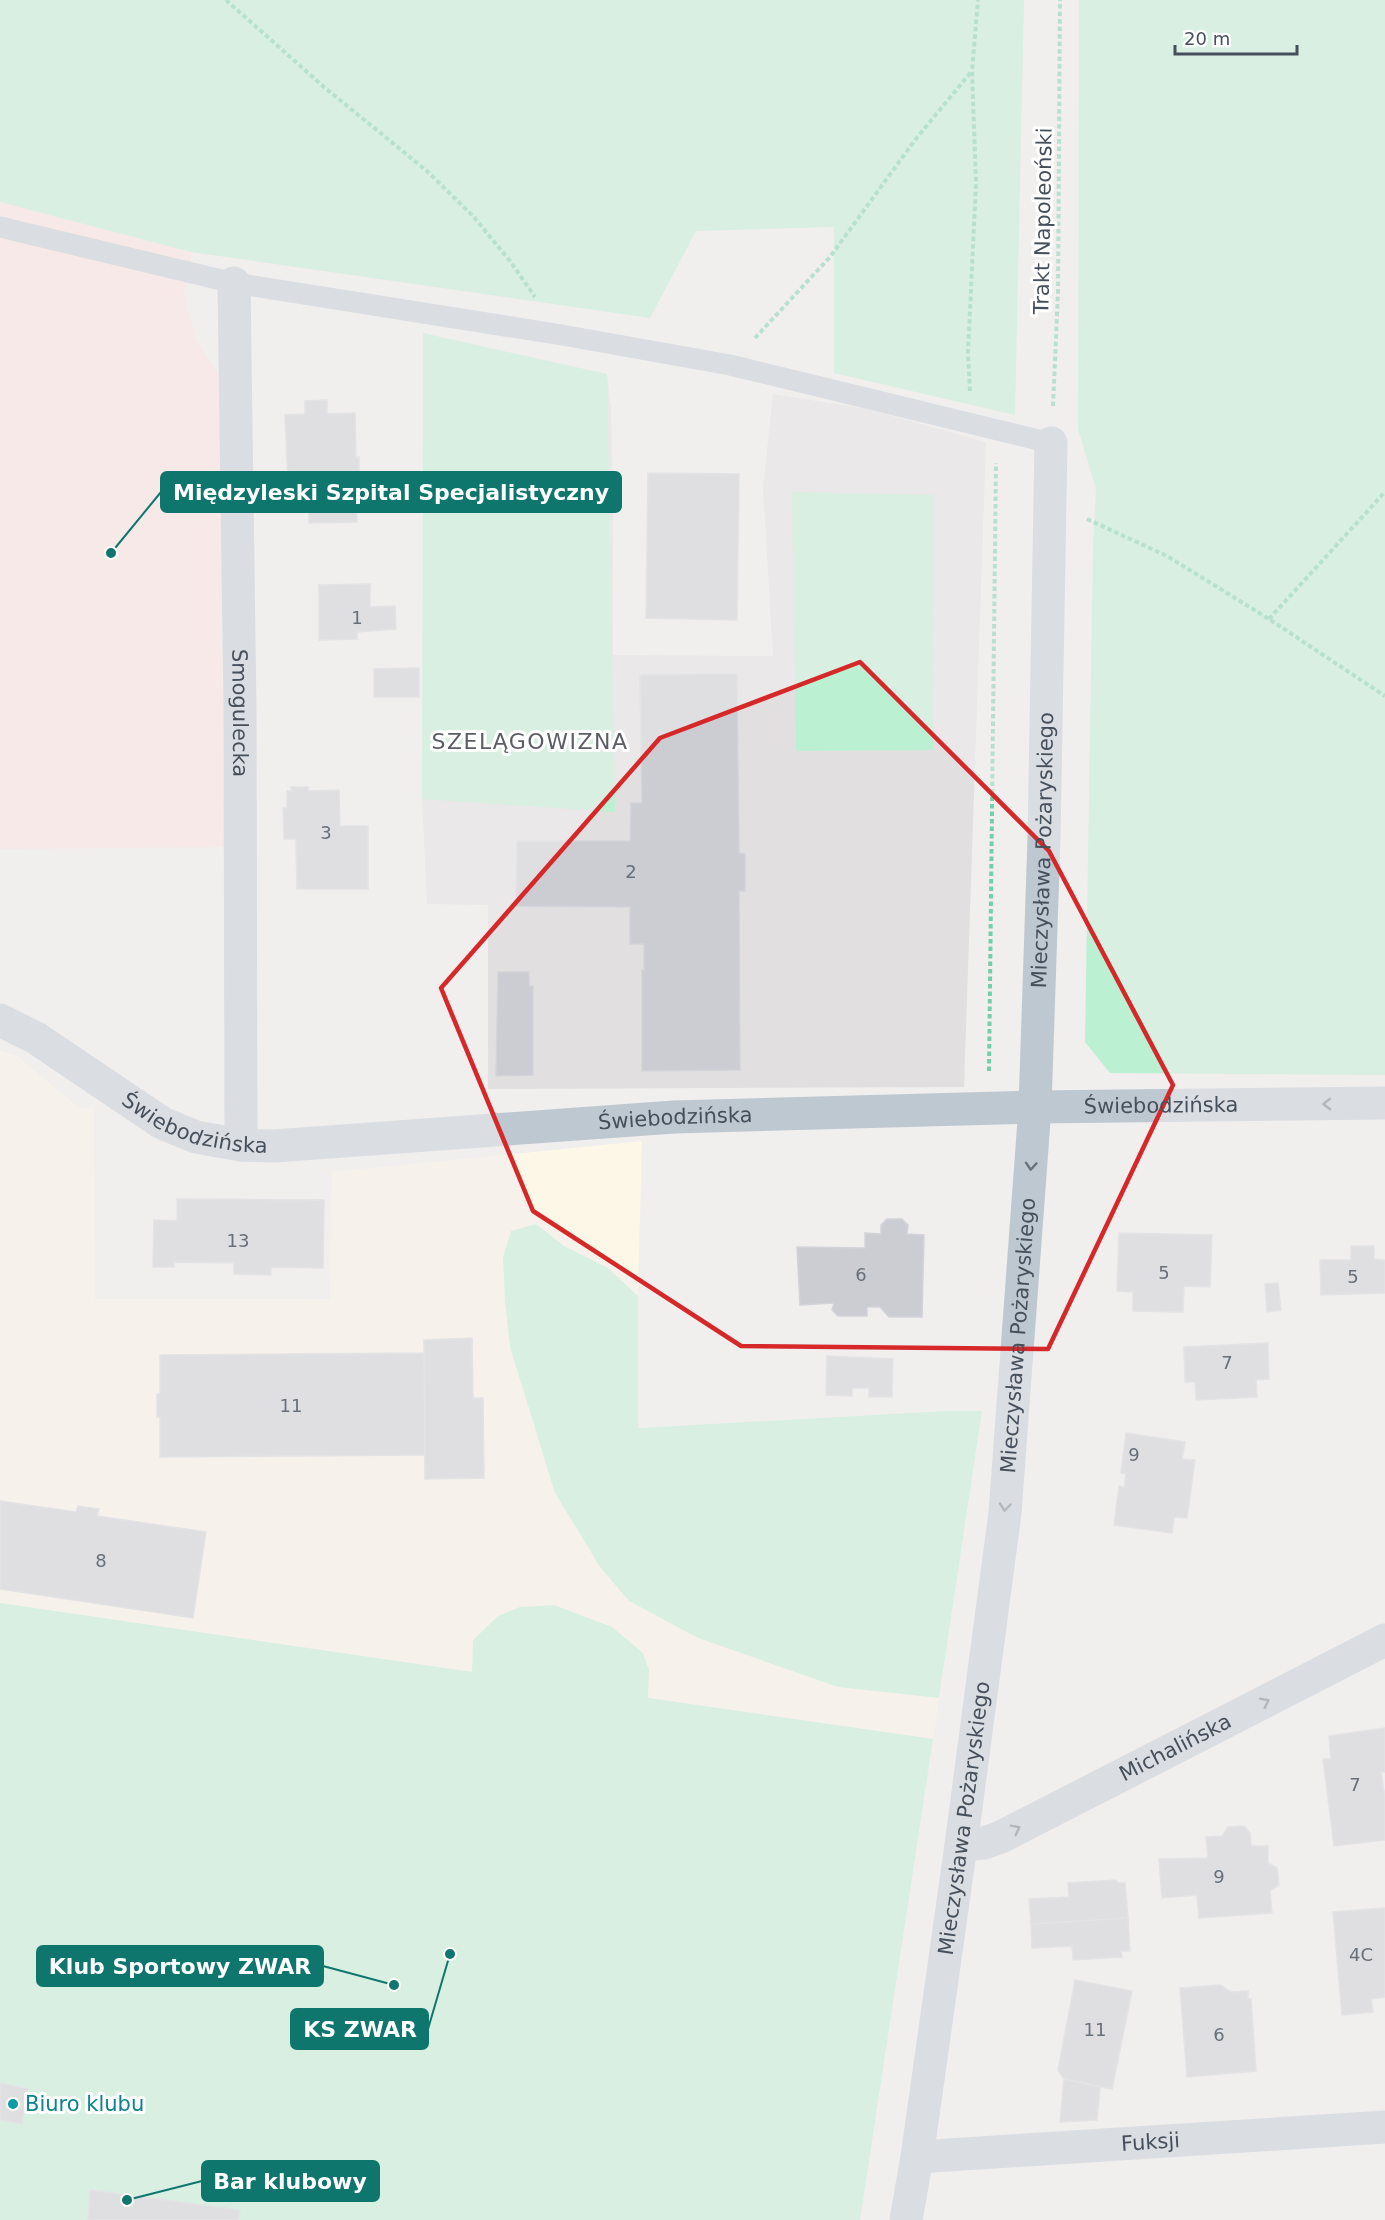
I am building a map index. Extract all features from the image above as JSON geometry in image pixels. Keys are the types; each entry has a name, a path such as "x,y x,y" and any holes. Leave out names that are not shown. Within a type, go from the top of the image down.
{"street":[{"name":"Smogulecka","path":"234,283 240,710 241,1145"},
{"name":"Mieczysława Pożaryskiego","path":"906,2220 961,1845 1005,1513 1035,1107 1044,838 1051,443"},
{"name":"Świebodzińska","path":"0,1020 36,1038 162,1123 196,1137 241,1145 274,1146 674,1116 1035,1107 1385,1103"},
{"name":"Michalińska","path":"961,1845 984,1843 1001,1837 1385,1640"},
{"name":"Fuksji","path":"917,2157 1385,2127"}],"lane":[{"path":"0,227 234,283 562,334 730,365 1051,443"}],"path":[{"path":"226,0 324,87 426,171 473,216 510,261 562,334"},
{"path":"972,424 968,353 976,183 972,71 978,0"},
{"name":"Trakt Napoleoński","path":"1051,443 1058,292 1060,0"},
{"path":"730,365 830,257 915,140 972,71"},
{"path":"988,1109 996,429"},
{"path":"1269,619 1385,492"},
{"path":"1049,501 1167,556 1269,619 1385,696"}],"highlighted area":[{"path":"860,662 1049,851 1173,1085 1048,1349 741,1346 533,1211 441,988 660,738"}],"shaded area":[{"path":"0,202 191,252 191,273 183,293 196,340 220,377 224,847 0,849"},
{"path":"596,373 607,374 611,408 613,655 773,656 763,488 773,394 867,409 986,442 964,1087 488,1089 488,905 427,904 422,799 425,618"},
{"path":"0,1051 17,1056 80,1109 94,1107 95,1299 330,1299 332,1172 642,1141 637,1428 945,1411 982,1411 933,1739 0,1603"}],"green space":[{"path":"0,0 1024,0 1015,415 834,373 834,227 696,231 650,318 191,252 0,202"},
{"path":"1079,0 1385,0 1385,1075 1110,1073 1085,1042 1093,549 1096,489 1078,429"},
{"path":"423,333 607,374 615,812 422,799"},
{"path":"792,492 934,495 933,750 796,751"},
{"path":"536,1224 564,1246 608,1268 638,1296 638,1428 945,1411 982,1411 939,1698 838,1687 698,1638 629,1601 600,1567 555,1493 510,1347 503,1257 511,1231"},
{"path":"0,1603 472,1672 473,1640 498,1616 520,1607 554,1605 612,1627 643,1653 649,1670 648,1698 933,1739 860,2220 0,2220"}],"building":[{"path":"327,400 327,414 355,413 356,458 359,457 359,482 356,482 357,522 309,523 309,483 288,483 285,415 305,414 305,401"},
{"path":"648,473 739,474 737,620 646,618"},
{"path":"370,584 370,607 395,606 396,629 357,632 357,639 319,640 319,585"},
{"path":"419,668 419,697 374,697 374,669"},
{"path":"737,674 739,853 745,854 745,891 739,891 740,1070 642,1071 644,944 630,944 630,907 516,906 517,841 630,841 631,803 642,803 640,675"},
{"path":"291,787 308,787 308,791 339,790 340,826 368,826 368,889 297,889 296,839 284,839 283,808 287,808 287,791 292,791"},
{"path":"498,972 529,972 529,986 533,986 533,1075 496,1076"},
{"path":"177,1199 324,1200 323,1268 271,1267 271,1275 234,1274 234,1263 174,1262 174,1267 153,1267 154,1220 177,1221"},
{"path":"887,1219 902,1219 908,1225 907,1234 924,1235 922,1317 889,1317 880,1307 867,1307 867,1316 838,1316 832,1310 834,1303 800,1305 797,1247 865,1248 865,1233 881,1234 881,1225"},
{"path":"1119,1233 1212,1235 1210,1287 1184,1286 1183,1312 1133,1311 1133,1292 1117,1291"},
{"path":"1351,1246 1374,1246 1374,1259 1385,1260 1385,1293 1321,1295 1320,1260 1351,1260"},
{"path":"1278,1283 1281,1310 1267,1312 1265,1284"},
{"path":"472,1338 473,1398 483,1398 484,1478 425,1479 424,1340"},
{"path":"1268,1343 1269,1379 1256,1380 1257,1397 1196,1400 1195,1382 1185,1382 1184,1347"},
{"path":"424,1353 425,1455 160,1457 160,1417 157,1417 157,1394 160,1394 160,1355"},
{"path":"827,1356 893,1359 892,1397 869,1397 869,1388 852,1388 852,1396 826,1395"},
{"path":"1126,1433 1185,1442 1182,1459 1195,1460 1187,1518 1174,1517 1172,1533 1114,1525 1119,1486 1124,1487 1126,1474 1121,1473"},
{"path":"0,1501 76,1512 78,1506 99,1509 97,1516 206,1532 193,1618 0,1589"},
{"path":"1385,1728 1385,1772 1381,1772 1385,1798 1385,1840 1334,1846 1323,1759 1331,1759 1329,1736"},
{"path":"1244,1826 1250,1833 1251,1846 1268,1846 1268,1863 1277,1868 1279,1885 1270,1891 1272,1913 1199,1918 1197,1895 1162,1898 1159,1859 1208,1858 1206,1837 1222,1836 1228,1827"},
{"path":"1116,1880 1117,1883 1125,1883 1128,1918 1031,1924 1029,1899 1069,1897 1068,1883"},
{"path":"1385,1908 1385,1997 1371,1999 1373,2012 1342,2015 1333,1912"},
{"path":"1128,1918 1130,1951 1121,1951 1122,1957 1073,1960 1072,1946 1032,1948 1031,1924"},
{"path":"1075,1980 1132,1991 1112,2089 1064,2079 1058,2070"},
{"path":"1220,1985 1231,1992 1248,1991 1248,1999 1251,1999 1256,2071 1187,2077 1180,1988"},
{"path":"1064,2079 1100,2087 1097,2120 1060,2122"},
{"name":"Biuro klubu","path":"0,2083 28,2089 22,2124 0,2120"},
{"path":"90,2190 240,2210 238,2220 88,2220"}],"place":[{"name":"Międzyleski Szpital Specjalistyczny","path":"111,553"},
{"name":"KS ZWAR","path":"450,1954"},
{"name":"Klub Sportowy ZWAR","path":"394,1985"},
{"name":"Biuro klubu","path":"13,2104"},
{"name":"Bar klubowy","path":"127,2200"}],"district":[{"name":"SZELĄGOWIZNA","path":"530,741"}]}
